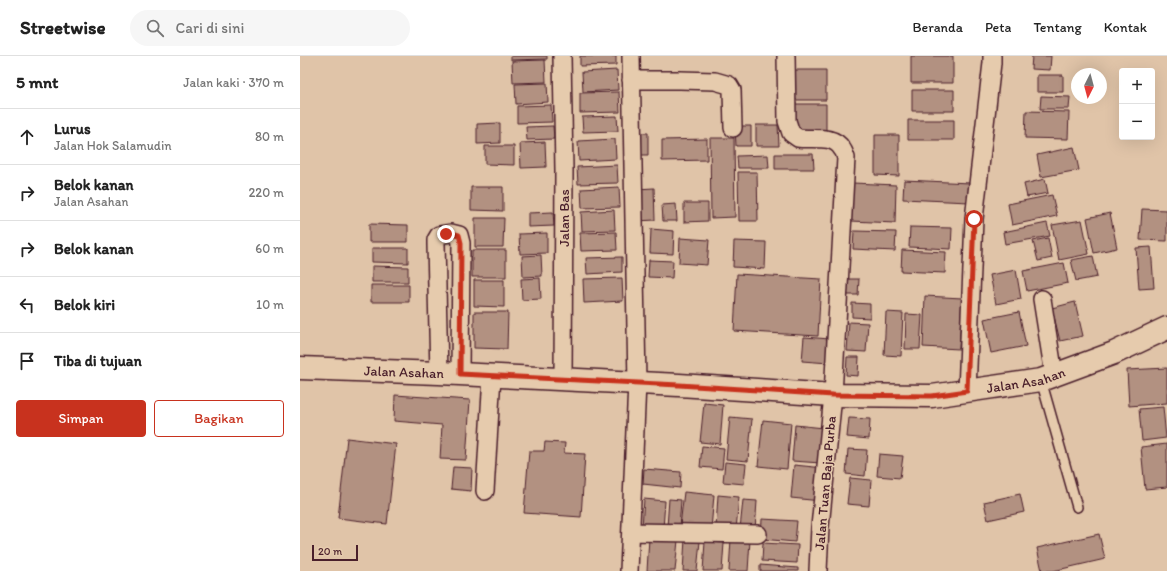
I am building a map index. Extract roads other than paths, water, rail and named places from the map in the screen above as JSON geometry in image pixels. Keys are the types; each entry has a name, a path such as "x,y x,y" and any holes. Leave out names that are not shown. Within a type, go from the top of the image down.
{"main road":[{"name":"Jalan Asahan","path":"300,368 563,379 833,395 932,396 1048,377 1114,353 1167,328"}],"street":[{"name":"Jalan Bas","path":"562,56 564,170 563,379"},
{"path":"629,571 637,383 631,56"},
{"name":"Jalan Tuan Baja Purba","path":"786,56 787,121 792,133 798,138 826,138 837,142 842,148 846,158 833,395 820,527 818,571"},
{"path":"967,391 974,219 992,56"},
{"path":"631,80 694,80 715,81 727,84 732,90 733,128"},
{"path":"451,233 459,235 461,243 460,320 450,374 438,318 436,240 439,235 451,233"},
{"path":"1042,299 1048,377"},
{"path":"438,318 460,320"},
{"path":"485,491 492,376"},
{"path":"631,532 758,534"}],"lane":[{"path":"1048,377 1077,507"}]}
